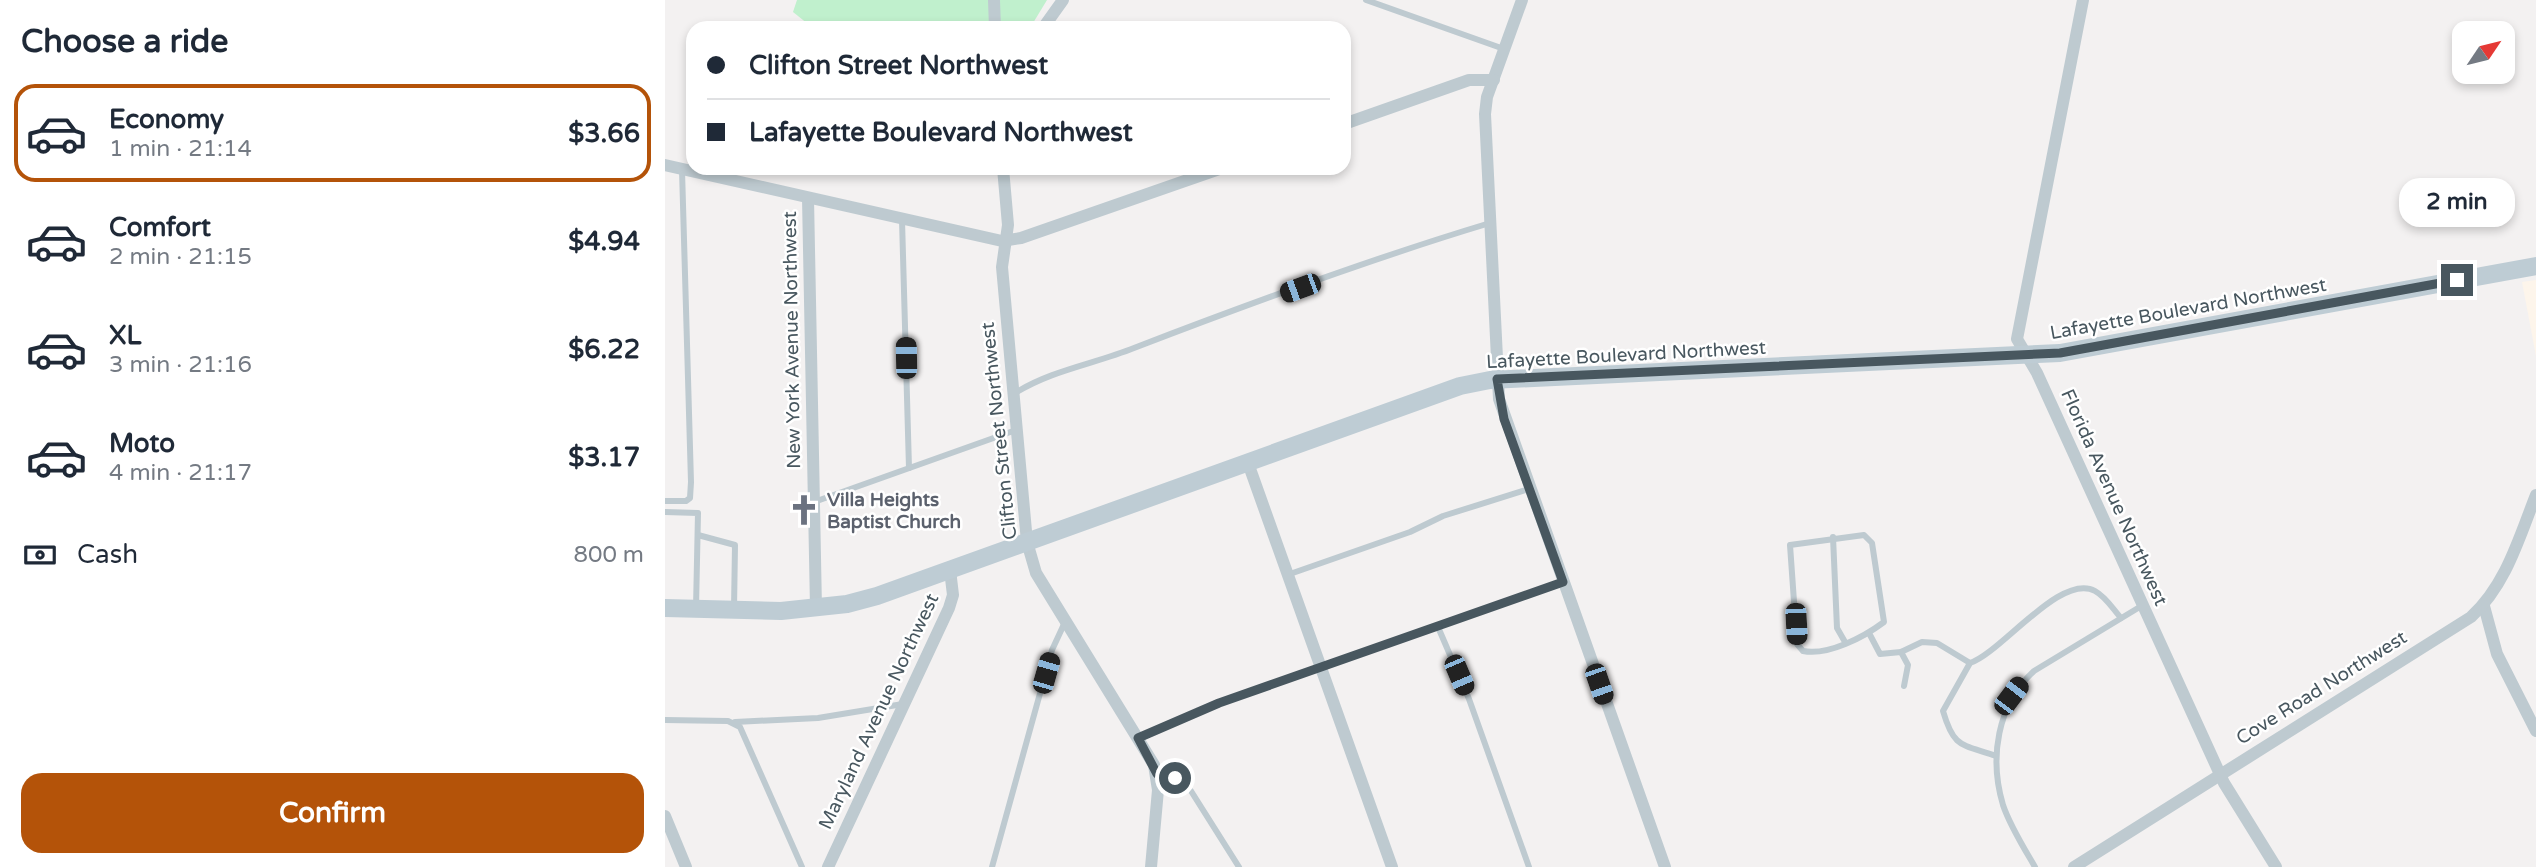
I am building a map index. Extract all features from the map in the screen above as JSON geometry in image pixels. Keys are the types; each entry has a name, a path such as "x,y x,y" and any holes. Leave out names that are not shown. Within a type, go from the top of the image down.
{"main road":[{"name":"Lafayette Boulevard Northwest","path":"665,608 734,611 816,608 877,596 1460,386 1497,379 2060,353 2536,266"}],"street":[{"path":"994,0 995,21"},
{"path":"1048,21 1063,0"},
{"path":"1522,0 1485,114 1497,379 1504,419 1665,867"},
{"name":"Florida Avenue Northwest","path":"2083,0 2016,334 2049,398 2220,773 2276,867"},
{"path":"1351,122 1469,80 1494,80"},
{"path":"665,165 686,169"},
{"path":"711,175 991,241 1006,241 1201,175"},
{"name":"Clifton Street Northwest","path":"1003,175 1006,241 1002,267 1027,542 1036,573 1138,738 1157,774"},
{"name":"New York Avenue Northwest","path":"807,198 816,608"},
{"path":"1248,463 1392,867"},
{"name":"Cove Road Northwest","path":"2074,867 2471,617 2484,606 2502,579 2536,495"},
{"name":"Maryland Avenue Northwest","path":"828,867 949,608 953,595 950,570"},
{"path":"2484,606 2494,646 2536,731"},
{"path":"1151,867 1157,774"},
{"path":"665,817 686,867"}],"lane":[{"path":"1366,0 1504,49"},
{"path":"665,501 686,501 690,498 691,482 682,168"},
{"path":"902,220 909,468"},
{"path":"1013,394 1048,375 1127,351 1428,242 1490,223"},
{"path":"813,502 1016,430"},
{"path":"1287,575 1410,532 1443,516 1529,489"},
{"path":"665,512 698,513 697,610"},
{"path":"698,535 735,545 734,611"},
{"path":"1864,535 1873,543 1884,622 1869,634 1814,653 1803,651 1797,644 1790,545 1833,537 1864,535"},
{"path":"1833,537 1837,628 1845,642"},
{"path":"1138,738 1219,703 1563,582"},
{"path":"1996,757 1961,746 1948,730 1943,711 1970,663 1982,659 2000,640 2065,592 2081,587 2093,589 2121,618"},
{"path":"2035,867 2003,803 1996,757 2007,705 2021,683 2034,671 2143,606"},
{"path":"992,867 1052,650 1066,620"},
{"path":"1438,627 1469,699 1529,867"},
{"path":"1869,634 1880,654 1901,652 1922,642 1937,643 1970,663"},
{"path":"1901,652 1908,665 1904,686"},
{"path":"665,720 733,722 818,718 904,704"},
{"path":"733,722 743,730 802,867"},
{"path":"1157,774 1175,778 1191,791 1239,867"}],"shaded area":[{"path":"2536,280 2536,356 2522,282"}],"green space":[{"path":"797,0 1047,0 1034,21 804,21 793,12"}],"place":[{"name":"Villa Heights Baptist Church","path":"804,510"}],"route":[{"path":"1175,778 1157,774 1138,738 1219,703 1563,582 1504,419 1497,379 2060,353 2457,280"}]}
